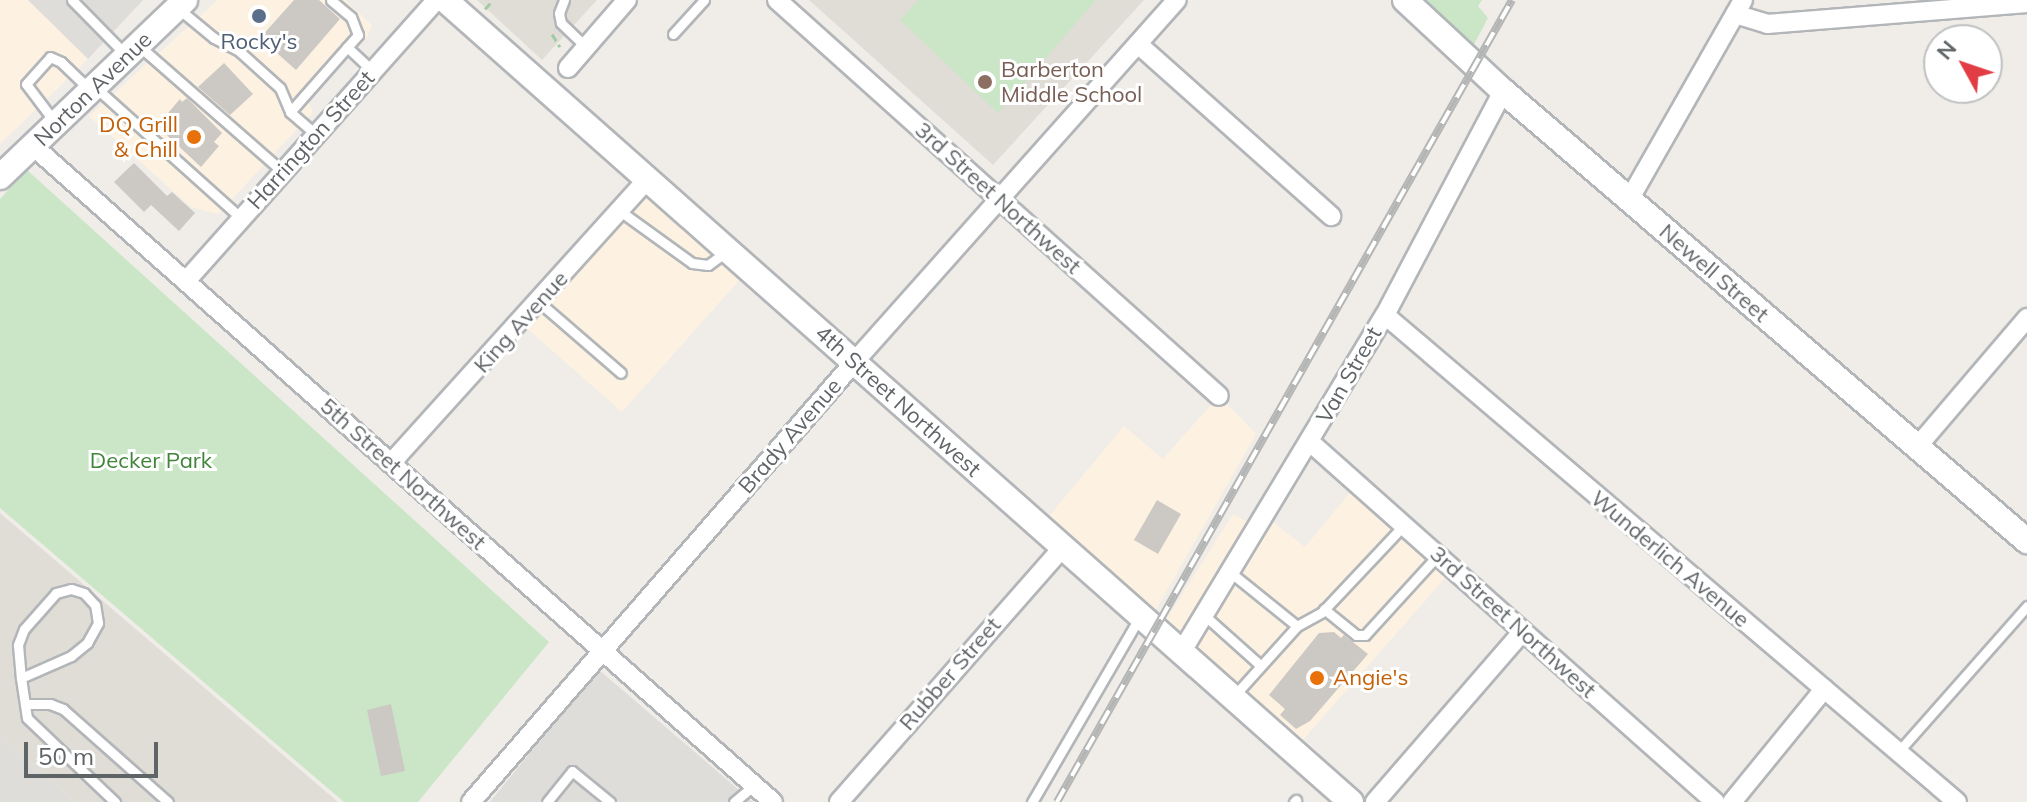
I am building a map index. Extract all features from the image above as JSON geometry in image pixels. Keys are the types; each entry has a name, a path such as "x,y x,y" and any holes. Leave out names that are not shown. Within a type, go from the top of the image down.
{"street":[{"name":"Harrington Street","path":"186,281 436,0"},
{"name":"4th Street Northwest","path":"445,0 1351,802"},
{"path":"568,68 627,0"},
{"name":"Brady Avenue","path":"471,802 854,362 1177,0"},
{"name":"Newell Street","path":"1405,0 1503,91 2027,541"},
{"name":"3rd Street Northwest","path":"779,1 1219,396"},
{"path":"1629,200 1739,7 1767,24 2027,3"},
{"name":"Norton Avenue","path":"0,177 181,4"},
{"path":"1138,44 1331,216"},
{"name":"Van Street","path":"1182,651 1385,315 1503,91"},
{"name":"5th Street Northwest","path":"33,146 773,802"},
{"name":"King Avenue","path":"391,463 648,179"},
{"name":"Wunderlich Avenue","path":"1385,315 1957,802"},
{"path":"1917,447 2027,318"},
{"name":"3rd Street Northwest","path":"1310,442 1715,802"},
{"name":"Rubber Street","path":"839,802 1063,547"},
{"path":"1375,802 1523,631"},
{"path":"1732,802 1824,689"}],"lane":[{"path":"72,0 284,172"},
{"path":"290,112 359,29 331,0"},
{"path":"564,0 559,13 561,23 586,47"},
{"path":"673,34 704,0"},
{"path":"181,4 214,38 239,51 270,78 280,88 290,112 316,135"},
{"path":"347,47 373,71"},
{"path":"56,124 26,84 50,57 61,62 242,219"},
{"path":"620,211 692,263 708,265 728,250"},
{"path":"539,302 621,373"},
{"path":"1233,697 1297,626 1324,609 1404,525"},
{"path":"1324,609 1356,635 1365,635 1438,555"},
{"path":"1230,572 1297,626"},
{"path":"21,678 71,656 87,643 98,623 95,605 84,593 71,589 56,593 24,629 18,645 21,678 27,718 115,802"},
{"path":"1898,752 2027,606"},
{"path":"1032,802 1141,615"},
{"path":"1204,615 1261,666"},
{"path":"25,704 50,704 63,709 168,802"},
{"path":"547,802 572,771 610,802"},
{"path":"734,802 754,785"}],"path":[{"path":"485,9 493,0"}],"shaded area":[{"path":"0,0 28,0 88,59 0,144"},
{"path":"28,0 143,0 88,59"},
{"path":"218,0 345,0 372,25 367,37 308,100 313,112 218,214 191,207 89,116"},
{"path":"477,0 597,0 542,60"},
{"name":"Barberton Middle School","path":"809,0 1144,0 993,165"},
{"path":"648,179 749,269 622,412 521,323"},
{"path":"1219,396 1256,434 1149,622 1040,527 1124,426 1163,459"},
{"path":"1357,484 1453,569 1293,751 1159,631 1233,514 1256,527 1264,515 1305,547"},
{"path":"0,513 338,802 75,802 0,734"},
{"path":"598,669 753,802 490,802"},
{"path":"0,734 75,802 0,802"}],"green space":[{"path":"918,0 1096,0 998,113 900,20"},
{"path":"1419,0 1482,0 1478,6 1488,18 1472,48"},
{"name":"Decker Park","path":"27,170 549,642 418,802 344,802 0,508 0,199"}],"building":[{"path":"294,0 319,0 340,19 296,70 260,38"},
{"path":"224,63 253,94 230,115 198,87"},
{"name":"DQ Grill & Chill","path":"187,98 222,133 214,142 219,146 201,167 157,126 180,99 182,102"},
{"path":"134,163 167,196 172,192 195,213 179,231 151,205 144,212 114,182"},
{"path":"1157,500 1181,514 1158,554 1134,540"},
{"name":"Angie's","path":"1334,632 1341,638 1344,635 1368,654 1310,721 1296,729 1280,715 1285,709 1269,695 1319,633"},
{"path":"391,704 405,771 381,776 367,710"}],"railway":[{"path":"1057,802 1512,0"}],"place":[{"name":"Rocky's","path":"259,16"},
{"name":"Barberton Middle School","path":"985,82"},
{"name":"DQ Grill & Chill","path":"194,137"},
{"name":"Angie's","path":"1317,678"}]}
